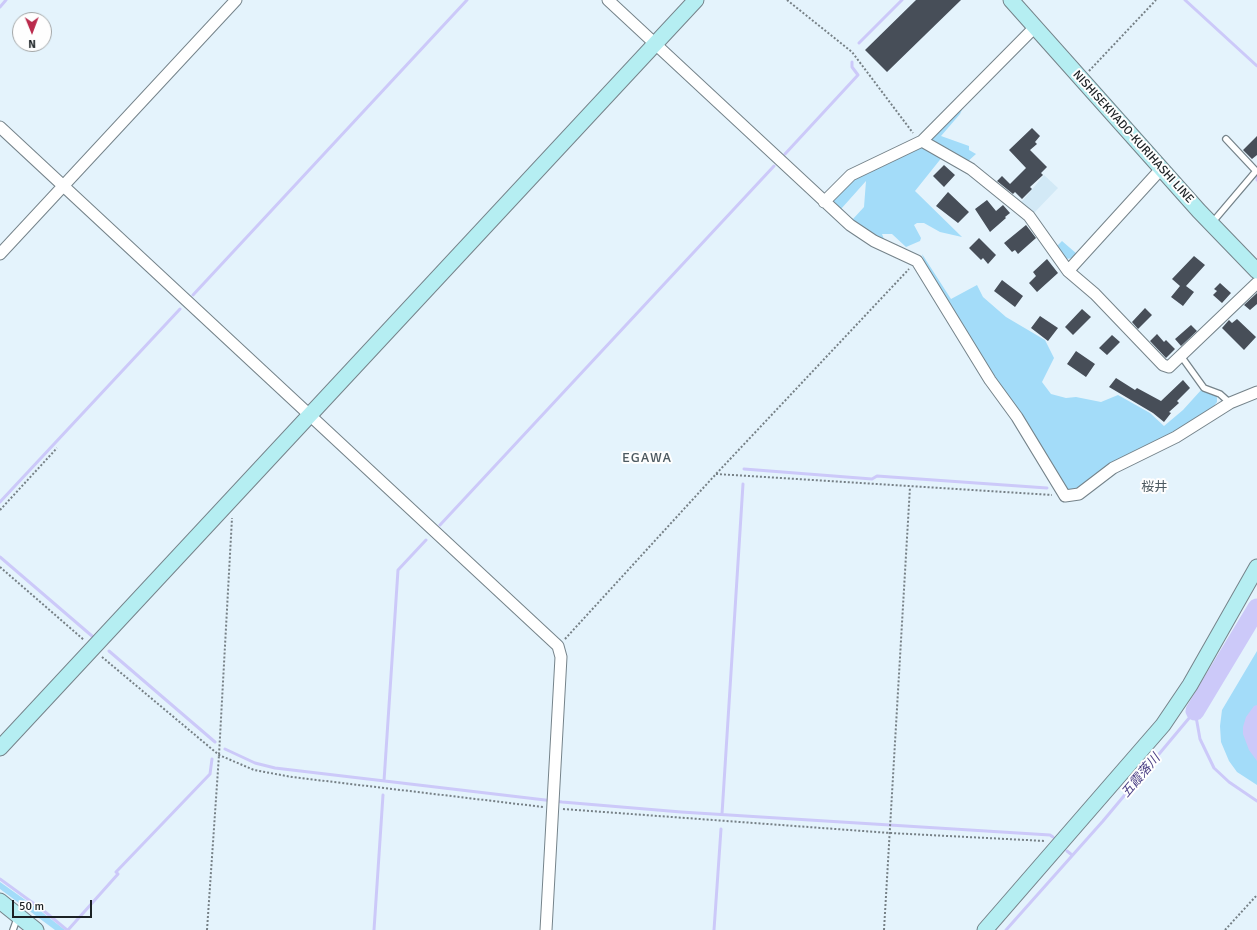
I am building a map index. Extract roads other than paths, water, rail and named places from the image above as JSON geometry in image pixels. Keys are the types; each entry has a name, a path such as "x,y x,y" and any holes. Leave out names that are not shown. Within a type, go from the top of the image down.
{"street":[{"path":"0,254 236,0"},
{"path":"608,0 850,225 874,241 917,261 990,380 1017,417 1065,496 1079,494 1113,468 1176,438 1230,403 1257,392"},
{"path":"0,748 696,0"},
{"name":"NISHISEKIYADO-KURIHASHI LINE","path":"1011,0 1160,169 1257,271"},
{"path":"824,202 851,175 922,141 1035,27"},
{"path":"0,127 558,646 561,657 546,930"},
{"path":"922,141 971,169 1029,216 1068,271 1095,294 1163,365 1169,368 1257,283"},
{"path":"1068,271 1160,169"},
{"path":"985,930 1143,750 1178,705 1257,567"},
{"path":"0,901 36,930"}],"lane":[{"path":"1211,224 1256,171 1226,139"},
{"path":"1181,356 1204,388 1220,394 1230,403"},
{"path":"12,930 18,916"}],"waterway":[{"path":"0,7 6,0"},
{"path":"193,295 467,0"},
{"path":"859,43 902,0"},
{"path":"1185,0 1257,66"},
{"path":"785,154 858,75 852,67 852,62"},
{"path":"440,525 774,166"},
{"path":"0,502 180,309"},
{"path":"744,469 872,479 877,476 1047,488"},
{"path":"722,814 743,484"},
{"path":"384,781 398,570 426,540"},
{"path":"0,557 92,636"},
{"name":"五霞落川","path":"1195,711 1257,608"},
{"path":"109,651 215,742"},
{"path":"1195,711 1200,739 1214,768 1229,782 1257,801"},
{"name":"五霞落川","path":"1006,930 1103,821 1195,711"},
{"path":"225,749 255,763 275,768 562,802 681,812 1050,835 1053,837"},
{"path":"68,930 118,874 116,872 210,774 212,759"},
{"path":"374,930 383,795"},
{"path":"714,930 721,829"},
{"name":"五霞落川","path":"1067,851 1072,855"},
{"path":"0,879 67,930"}],"district":[{"name":"EGAWA","path":"647,458"},
{"name":"桜井","path":"1154,488"}]}
